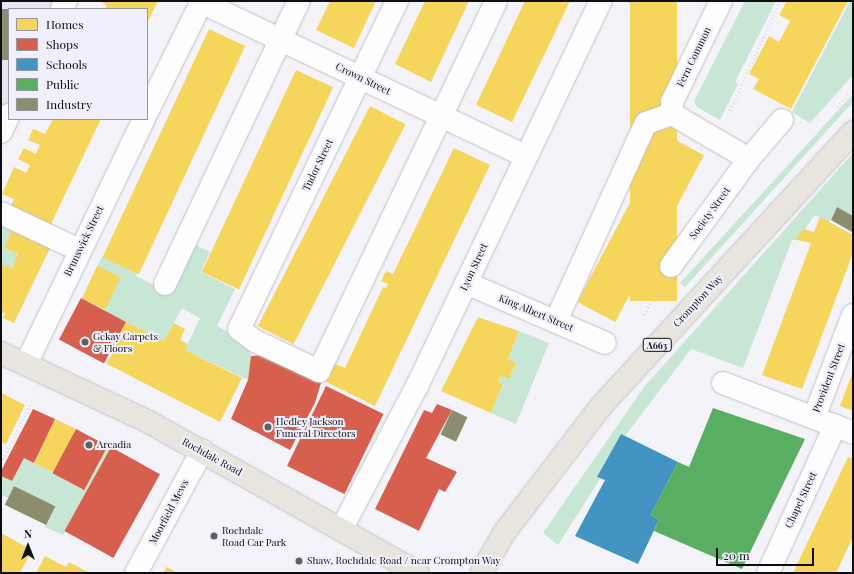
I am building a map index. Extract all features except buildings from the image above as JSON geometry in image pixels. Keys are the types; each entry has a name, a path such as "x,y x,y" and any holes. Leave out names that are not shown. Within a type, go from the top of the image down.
{"main road":[{"name":"Crompton Way","path":"481,573 504,533 602,405 853,132"},
{"name":"Rochdale Road","path":"1,353 202,451 418,573"}],"street":[{"path":"148,110 201,1"},
{"name":"Crown Street","path":"201,1 525,156"},
{"path":"165,284 299,1"},
{"name":"Tudor Street","path":"397,1 239,329 255,341 319,371 440,116"},
{"path":"440,116 496,1"},
{"name":"Lyon Street","path":"341,530 417,386 525,156 601,1"},
{"name":"Fern Common","path":"672,114 672,102 721,1"},
{"path":"556,320 646,123 672,114 749,159"},
{"path":"1,132 8,118"},
{"name":"Brunswick Street","path":"26,364 79,250 144,120"},
{"name":"Society Street","path":"671,266 749,159 782,120"},
{"path":"1,213 79,250"},
{"name":"King Albert Street","path":"466,283 556,320 605,343"},
{"name":"Provident Street","path":"814,418 849,339 853,315"},
{"path":"723,383 844,430"},
{"name":"Chapel Street","path":"768,573 844,430"},
{"name":"Moorfield Mews","path":"136,573 202,451"}],"path":[{"path":"726,116 780,1"},
{"path":"641,319 661,285"},
{"path":"1,463 34,397"}],"shaded area":[{"path":"1,1 59,1 56,8 8,8 8,106 1,121"}],"green space":[{"path":"745,1 776,1 735,82 738,84 720,120 697,107 694,101"},
{"path":"850,1 853,1 853,75 810,123 792,112"},
{"path":"853,94 853,102 685,287 680,283"},
{"path":"853,153 853,216 837,207 829,222 815,215 797,240 792,240 743,368 691,349 625,436 621,434 597,477 600,479 558,545 543,533 644,387"},
{"path":"1,222 13,227 4,248 18,254 12,268 1,264"},
{"path":"192,243 210,252 201,272 235,289 217,326 247,342 251,356 248,380 185,350 200,318 182,308 164,341 104,312 120,277 97,266 102,257 137,272 136,276 170,293"},
{"path":"519,331 549,343 516,424 491,413 503,385 498,382 500,376 509,379 516,363 508,359"},
{"path":"108,446 111,447 63,535 45,527 55,506 14,486 8,498 1,495 1,476 12,481 24,458 85,489"}],"place":[{"name":"Gekay Carpets & Floors","path":"85,342"},
{"name":"Hedley Jackson Funeral Directors","path":"268,427"},
{"name":"Arcadia","path":"89,445"},
{"name":"Rochdale Road Car Park","path":"214,536"},
{"name":"Shaw, Rochdale Road / near Crompton Way","path":"299,561"}]}
